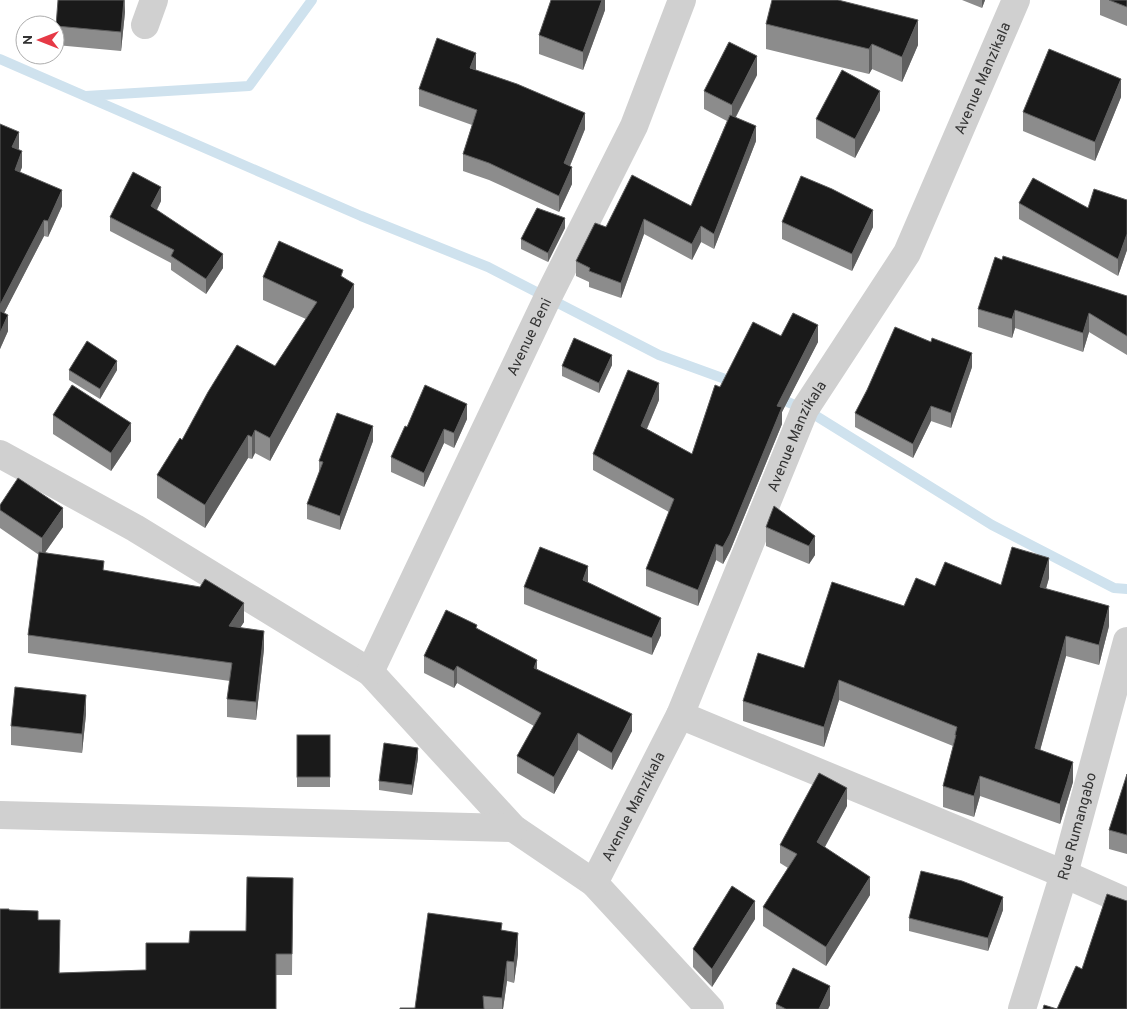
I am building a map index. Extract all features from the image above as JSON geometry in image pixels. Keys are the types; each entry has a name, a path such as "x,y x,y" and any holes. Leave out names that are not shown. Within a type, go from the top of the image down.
{"street":[{"name":"Avenue Beni","path":"370,672 548,297 634,126 682,0"},
{"name":"Avenue Manzikala","path":"594,883 680,715 805,409 907,253 1016,0"},
{"path":"0,454 135,528 370,672 513,828 594,883 710,1009"},
{"name":"Rue Rumangabo","path":"1022,1009 1064,874 1127,641"},
{"path":"680,715 1064,874 1127,902"},
{"path":"0,815 513,828"}],"building":[{"path":"58,0 124,0 121,32 65,27 65,15 57,15"},
{"path":"551,0 602,0 583,52 539,35"},
{"path":"772,0 838,0 918,20 902,57 872,44 869,49 766,24"},
{"path":"1109,0 1127,0 1127,7"},
{"path":"437,38 476,53 470,68 517,84 585,113 564,163 572,167 559,196 489,163 463,154 477,110 419,89"},
{"path":"729,42 757,56 732,105 704,91"},
{"path":"1049,49 1121,79 1095,142 1023,112"},
{"path":"842,70 880,91 855,139 816,119"},
{"path":"730,115 756,126 714,234 701,226 692,244 644,219 621,283 589,271 590,268 576,261 595,223 606,227 632,175 691,206"},
{"path":"0,124 19,132 12,147 22,151 15,170 62,190 48,221 44,220 0,305"},
{"path":"133,172 161,187 151,206 223,254 206,279 171,256 174,250 110,217"},
{"path":"801,176 873,210 852,254 782,222"},
{"path":"1033,178 1088,208 1094,189 1127,200 1127,234 1118,259 1019,203"},
{"path":"537,208 565,218 548,253 521,239"},
{"path":"279,241 343,270 341,276 354,284 270,438 255,430 252,437 248,435 205,505 157,475 180,438 182,440 208,392 237,345 275,366 317,302 263,277"},
{"path":"1003,256 1127,296 1127,336 1089,313 1083,333 1015,310 1012,319 978,309 995,257 1002,260"},
{"path":"0,311 8,315 0,333"},
{"path":"793,313 818,325 777,406 782,407 723,547 716,544 698,590 646,569 674,499 593,454 628,370 659,383 641,426 692,454 715,385 720,387 753,322 781,336"},
{"path":"895,327 931,342 932,338 972,353 951,413 931,406 913,444 855,413"},
{"path":"574,338 612,355 599,383 562,366"},
{"path":"87,341 117,361 100,389 69,370"},
{"path":"72,385 131,423 111,453 53,415"},
{"path":"425,385 467,404 454,433 444,429 424,473 391,457 405,426 407,427"},
{"path":"337,413 373,426 340,516 307,504 323,462 319,461"},
{"path":"18,478 63,508 42,538 0,510 0,505"},
{"path":"774,506 815,536 809,546 766,527"},
{"path":"540,547 588,566 583,580 661,618 652,638 524,587"},
{"path":"1012,547 1049,558 1040,587 1109,606 1099,645 1066,636 1035,748 1073,762 1060,804 980,776 974,796 943,786 957,727 839,680 824,727 743,701 758,653 804,668 832,582 904,606 916,578 935,586 945,562 1001,585"},
{"path":"39,552 104,561 103,570 200,587 205,579 244,603 229,626 264,631 256,702 227,699 232,663 28,635"},
{"path":"446,610 477,625 476,628 537,660 534,668 632,714 612,753 578,733 554,777 517,756 541,713 457,666 454,671 424,656"},
{"path":"15,687 86,695 82,734 11,726"},
{"path":"297,735 330,735 330,777 297,777"},
{"path":"384,743 418,748 412,785 379,781"},
{"path":"819,773 847,788 817,842 870,877 826,947 763,907 797,854 780,845"},
{"path":"1127,774 1127,835 1109,830"},
{"path":"921,871 962,881 1003,897 988,938 909,918"},
{"path":"247,877 293,878 292,954 276,954 276,1009 0,1009 0,909 38,911 38,920 60,920 59,973 146,970 146,943 189,943 190,931 246,931"},
{"path":"732,886 755,901 712,969 693,949"},
{"path":"1107,894 1127,901 1127,1009 1057,1009 1076,966 1082,969"},
{"path":"428,913 502,923 501,930 518,933 514,962 507,961 502,998 483,996 484,1009 400,1009 415,1008"},
{"path":"793,968 830,986 819,1009 786,1009 776,1004"},
{"path":"1044,1005 1057,1009 1043,1009"}],"waterway":[{"path":"86,96 249,86 312,0"},
{"path":"0,59 361,216 488,267 659,355 736,383"},
{"path":"775,397 805,409 992,525 1114,588 1127,589"}]}
